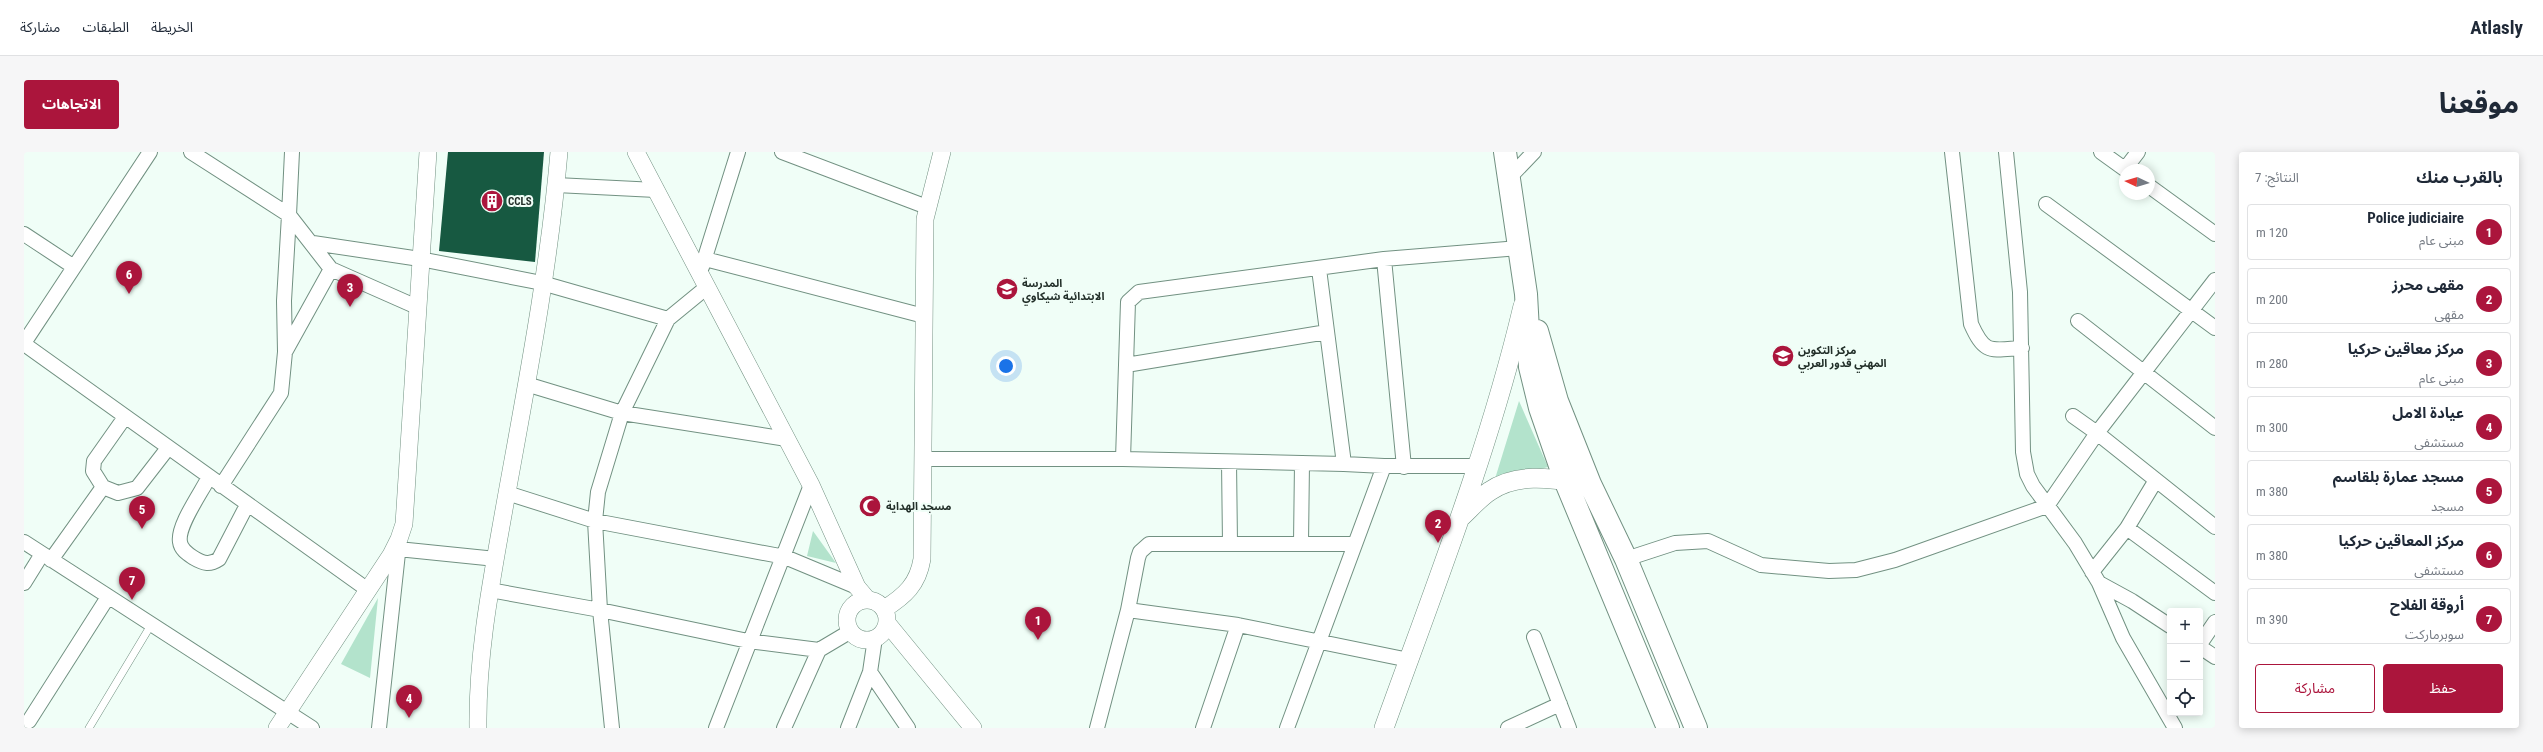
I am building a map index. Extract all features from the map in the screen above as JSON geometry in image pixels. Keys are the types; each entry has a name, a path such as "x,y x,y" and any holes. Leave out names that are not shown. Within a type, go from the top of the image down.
{"main road":[{"path":"1505,152 1526,294 1530,367 1540,408 1565,480 1668,728"},
{"path":"1384,728 1458,520 1503,384 1526,294"},
{"path":"1526,294 1557,401 1590,484 1626,559 1696,728"},
{"path":"1458,520 1490,491 1501,485 1532,478 1565,480 1590,484"},
{"path":"1660,707 1684,698"}],"street":[{"path":"150,152 24,343 209,478 368,590"},
{"path":"191,152 289,215 313,243 331,269 417,307"},
{"path":"221,486 281,393 285,352 284,300 292,152"},
{"path":"379,728 399,544 404,524 428,152"},
{"path":"478,728 482,652 490,590 542,283 556,185 559,152"},
{"path":"636,152 704,273 811,485 857,587 868,600"},
{"path":"612,728 600,610 595,521 598,492 622,413 668,319 704,273 738,152"},
{"path":"782,152 927,207"},
{"path":"942,152 927,207 924,316 922,558 920,571 915,583 886,616 885,629 875,638 862,639 851,632 847,619 852,607 856,603 868,600 875,601 886,616 973,728"},
{"path":"1509,178 1534,152"},
{"path":"1952,152 1971,324 1979,342 1985,347 1996,350 2022,348"},
{"path":"2006,152 2020,292 2026,467 2030,480 2047,506 2075,543 2096,578 2123,638 2175,728"},
{"path":"2101,152 2119,165"},
{"path":"2130,164 2138,152"},
{"path":"556,185 656,190"},
{"path":"2155,190 2215,234"},
{"path":"2046,204 2215,328"},
{"path":"24,234 74,267"},
{"path":"313,243 420,259 542,283 668,319"},
{"path":"1123,459 1128,302 1139,292 1384,259 1519,248"},
{"path":"1384,259 1404,467"},
{"path":"1319,268 1344,464"},
{"path":"285,352 331,269"},
{"path":"704,273 924,316"},
{"path":"1626,559 1675,543 1708,541 1761,565 1829,571 1856,570 1895,560 2047,506 2098,433 2193,311 2215,280"},
{"path":"2078,321 2215,428"},
{"path":"1126,364 1328,332"},
{"path":"526,384 622,413 787,439"},
{"path":"2073,416 2098,433 2215,527"},
{"path":"125,417 94,461 93,471 103,487 118,493 137,488 168,448"},
{"path":"923,459 1123,459 1344,464 1404,467 1476,466"},
{"path":"1229,462 1230,543"},
{"path":"1301,544 1302,463"},
{"path":"1287,728 1353,544 1384,466"},
{"path":"209,478 180,532 180,544 185,552 202,563 212,563 220,559 247,505"},
{"path":"2096,578 2156,480"},
{"path":"716,728 748,641 785,557 811,485"},
{"path":"24,583 47,557 103,487"},
{"path":"507,493 595,521 785,557 857,587"},
{"path":"2127,528 2215,593"},
{"path":"24,542 312,728"},
{"path":"399,544 496,559"},
{"path":"277,728 286,712 399,544"},
{"path":"1097,728 1128,610 1138,558 1140,552 1149,544 1353,544"},
{"path":"2096,578 2167,624"},
{"path":"490,590 600,610 748,641 819,650"},
{"path":"24,724 29,720 108,597"},
{"path":"1128,610 1238,625 1408,660"},
{"path":"2201,644 2215,622"},
{"path":"1203,728 1238,625"},
{"path":"784,728 819,650 851,632"},
{"path":"1534,637 1569,728"},
{"path":"848,728 870,672 875,638"},
{"path":"2203,647 2215,657"},
{"path":"870,672 908,728"},
{"path":"1508,728 1560,704"}],"lane":[{"path":"89,728 151,625"}],"green space":[{"path":"1519,401 1548,467 1494,482"},
{"path":"813,531 836,563 807,556"},
{"path":"378,598 370,678 341,664"}],"building":[{"name":"CCLS","path":"448,152 544,152 535,262 439,251"}],"place":[{"name":"CCLS","path":"492,201"},
{"name":"المدرسة الابتدائية شيكاوي","path":"1007,289"},
{"name":"مركز المعاقين حركيا","path":"129,294"},
{"name":"مركز معاقين حركيا","path":"350,307"},
{"name":"مركز التكوين المهني قدور العربي","path":"1783,356"},
{"name":"مسجد الهداية","path":"870,506"},
{"name":"مسجد عمارة بلقاسم","path":"142,529"},
{"name":"مقهى محرز","path":"1438,543"},
{"name":"أروقة الفلاح","path":"132,600"},
{"name":"Police judiciaire","path":"1038,640"},
{"name":"عيادة الامل","path":"409,718"}]}
